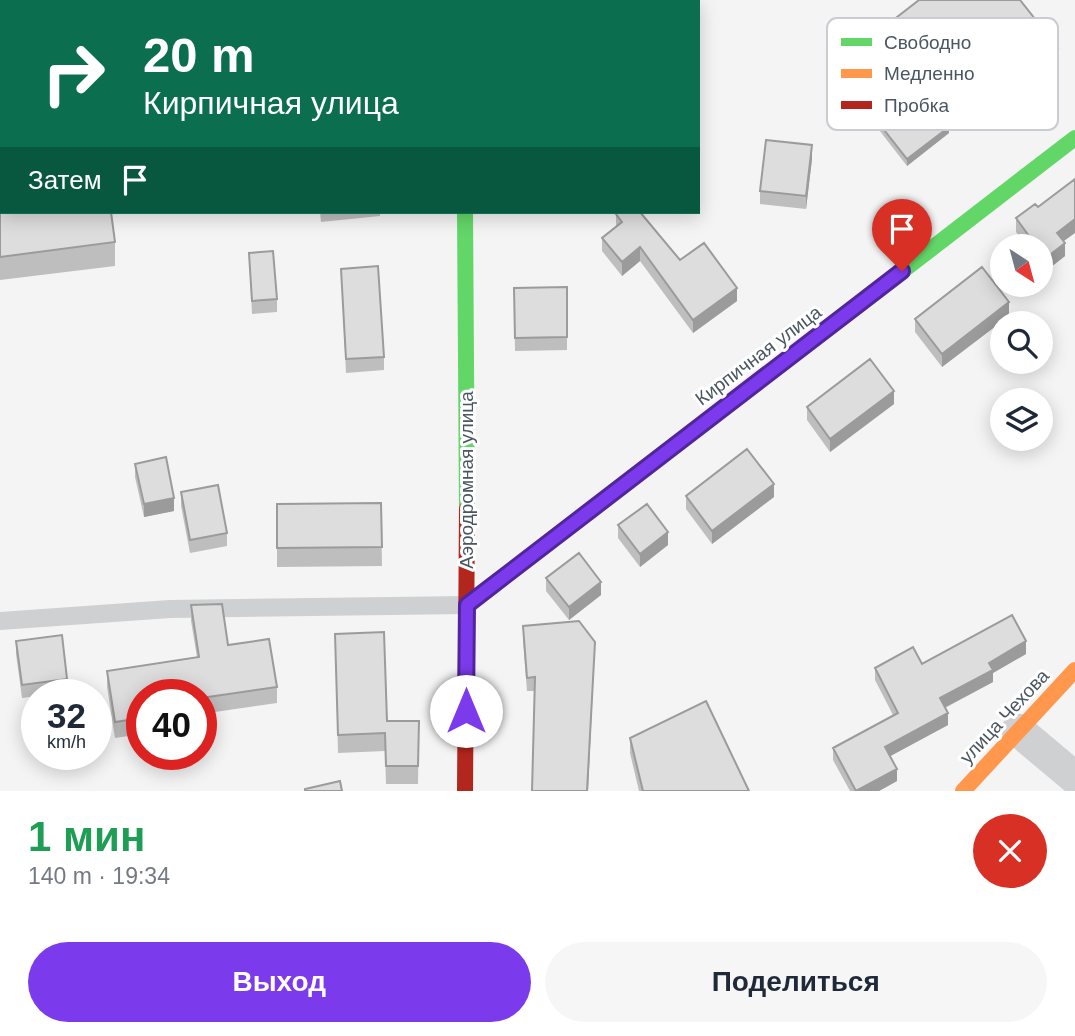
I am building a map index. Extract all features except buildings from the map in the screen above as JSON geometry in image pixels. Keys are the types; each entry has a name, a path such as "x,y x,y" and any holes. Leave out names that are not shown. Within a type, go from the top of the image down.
{"street":[{"name":"Кирпичная улица","path":"467,605 1075,138"},
{"name":"Аэродромная улица","path":"465,214 465,791"},
{"name":"улица Чехова","path":"963,791 1075,670"},
{"path":"1018,730 1075,778"}],"lane":[{"path":"0,621 170,609 467,605"}],"traffic: fast":[{"path":"870,296 1075,138"},
{"path":"465,214 467,509"}],"traffic: slow":[{"path":"467,605 870,296"},
{"path":"963,791 1075,670"}],"traffic: jam":[{"path":"465,791 467,509"}],"route":[{"path":"466,711 467,605 902,271"}]}
